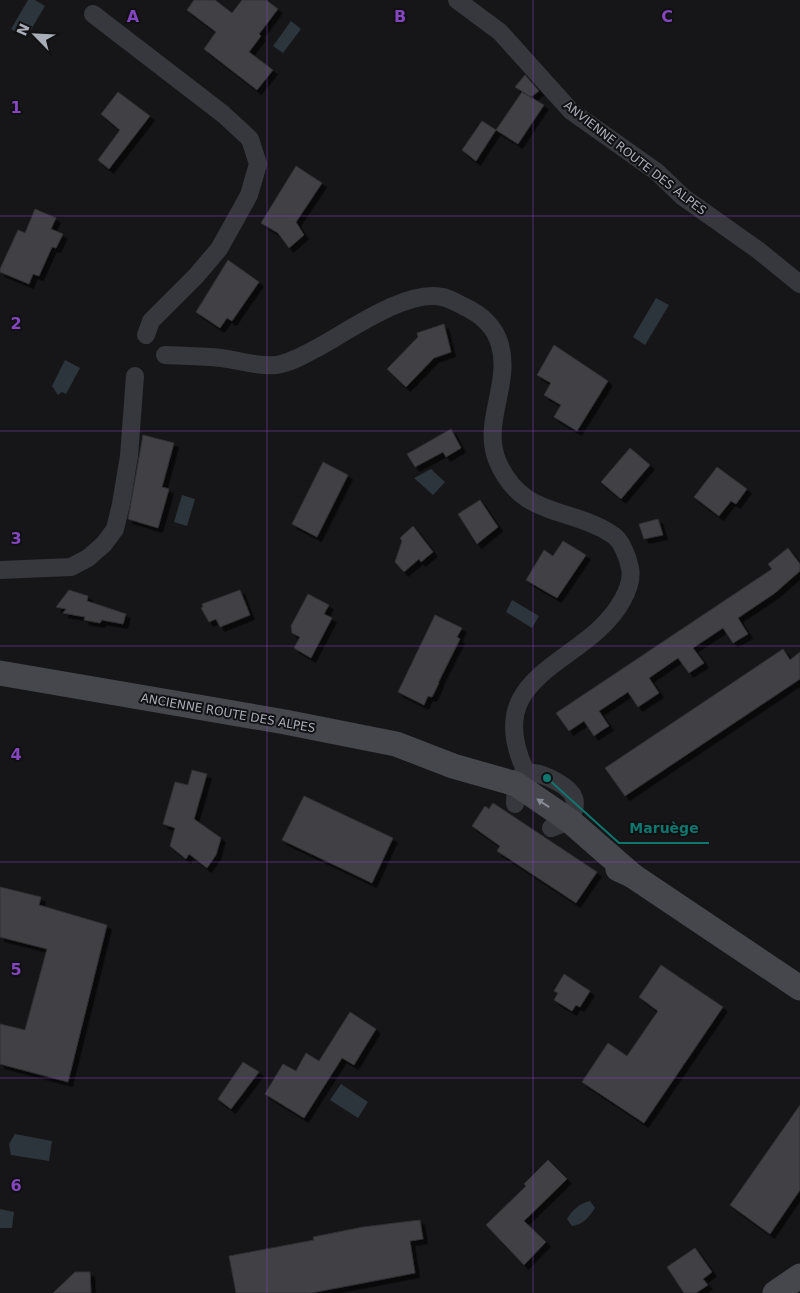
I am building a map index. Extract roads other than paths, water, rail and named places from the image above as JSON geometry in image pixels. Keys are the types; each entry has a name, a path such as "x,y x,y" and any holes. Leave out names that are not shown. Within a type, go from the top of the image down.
{"main road":[{"name":"ANCIENNE ROUTE DES ALPES","path":"0,674 380,740 519,788 560,825 800,988"},
{"path":"775,1293 800,1276"}],"street":[{"name":"ANVIENNE ROUTE DES ALPES","path":"457,0 500,32 571,111 657,172 682,197 758,250 800,284"},
{"path":"92,14 223,114 250,138 258,164 249,195 219,249 196,276 151,321 146,335"},
{"path":"165,355 219,358 276,365 299,358 384,311 421,296 442,297 469,309 489,323 500,346 502,375 493,418 492,448 503,474 523,496 544,509 595,526 616,536 624,550 631,570 628,590 616,613 594,634 552,663 523,694 514,720 513,733 518,757 519,788"},
{"path":"0,570 71,568 88,558 104,544 114,529 121,504 129,456 135,376"},
{"path":"519,788 534,773 566,788 574,798 574,810 560,825"}],"place":[{"name":"Maruège","path":"547,778"}]}
